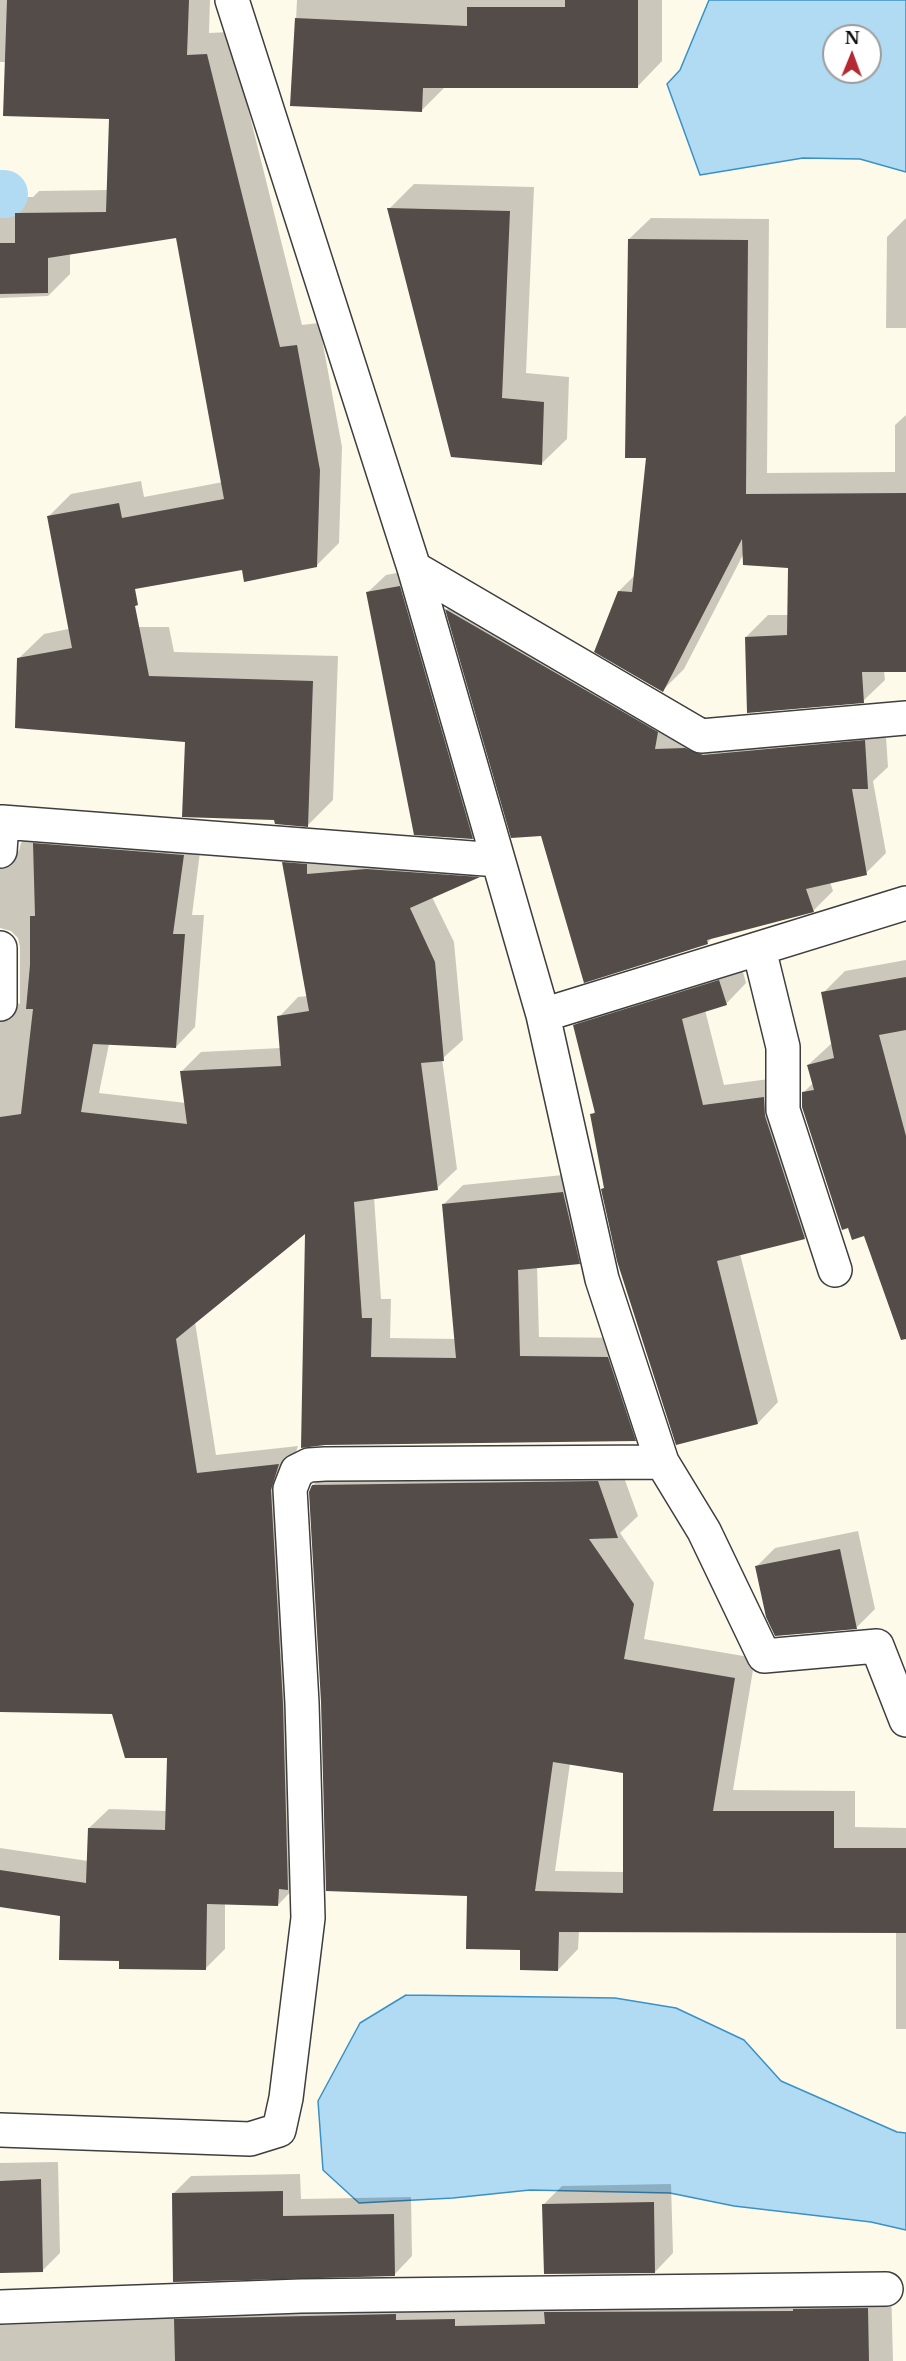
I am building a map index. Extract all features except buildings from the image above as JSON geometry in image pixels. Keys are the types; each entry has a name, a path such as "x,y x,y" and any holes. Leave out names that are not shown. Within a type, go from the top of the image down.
{"street":[{"path":"232,0 414,568 543,1015 602,1279 662,1462 704,1531 764,1656 877,1646 906,1720"},
{"path":"414,568 701,736 906,718"},
{"path":"0,850 2,822 498,860"},
{"path":"543,1015 906,903"},
{"path":"0,948 0,1004"},
{"path":"759,949 783,1047 783,1110 836,1270"},
{"path":"0,2130 250,2139 279,2130 286,2098 308,1918 302,1703 290,1489 297,1471 309,1465 662,1462"},
{"path":"0,2307 301,2296 886,2289"}],"water":[{"path":"709,0 906,0 906,172 860,159 803,158 700,175 667,84 680,70"},
{"path":"406,1995 615,1998 676,2008 744,2040 781,2081 897,2132 906,2133 906,2230 871,2222 734,2206 670,2193 530,2190 453,2198 359,2203 323,2170 318,2101 360,2023"}]}
